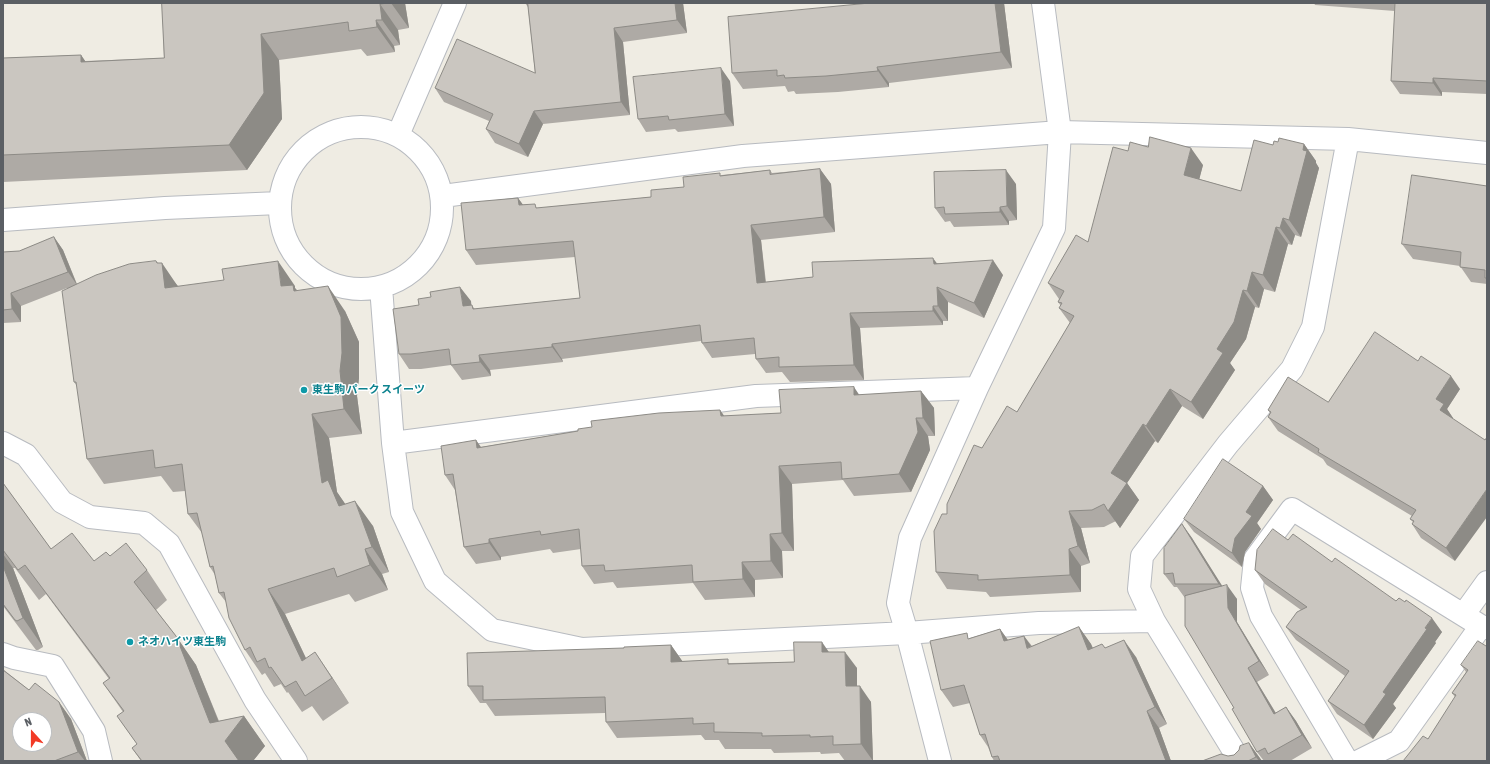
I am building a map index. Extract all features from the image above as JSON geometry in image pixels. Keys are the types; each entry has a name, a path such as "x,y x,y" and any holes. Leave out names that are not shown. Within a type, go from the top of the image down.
{"street":[{"path":"398,135 455,3"},
{"path":"940,761 898,602 910,538 977,388 1054,228 1060,132 1043,3"},
{"path":"357,126 398,135 421,152 442,196 443,214 440,231 425,260 403,279 380,287 361,290 344,288 318,278 296,259 284,237 280,220 279,204 286,176 305,148 329,132 357,126"},
{"path":"442,196 743,156 1060,132 1348,139 1487,154"},
{"path":"1240,761 1154,621 1139,589 1142,556 1228,444 1292,369 1313,328 1348,139"},
{"path":"3,220 165,208 279,204"},
{"path":"380,287 393,443 402,512 435,581 492,630 582,649 907,633 1039,623 1154,621"},
{"path":"393,443 756,396 977,388"},
{"path":"3,443 26,455 62,502 90,517 144,523 168,544 254,700 296,761"},
{"path":"1347,761 1261,616 1252,588 1255,559 1292,509 1477,623"},
{"path":"1359,761 1399,741 1477,623 1487,582"},
{"path":"3,654 14,658 54,666 94,731 101,761"}],"building":[{"path":"162,3 388,3 380,4 382,20 376,20 377,27 349,31 348,22 261,34 264,93 229,145 3,155 3,58 81,55 81,62 164,58"},
{"path":"528,3 675,3 677,20 614,28 621,102 534,111 519,144 486,129 493,114 435,88 457,39 535,73"},
{"path":"870,3 995,3 1001,52 877,67 878,71 826,76 785,78 784,75 777,76 777,70 732,73 728,17"},
{"path":"1395,3 1487,3 1487,81 1433,78 1433,83 1391,81"},
{"path":"721,68 725,114 669,120 668,116 638,119 633,77"},
{"path":"1150,137 1191,148 1184,175 1241,191 1254,140 1273,145 1274,141 1278,142 1279,138 1304,144 1303,150 1307,151 1289,220 1283,218 1280,228 1276,227 1263,275 1252,272 1247,291 1243,290 1234,322 1217,349 1223,353 1191,402 1170,389 1146,426 1143,424 1111,473 1127,483 1108,511 1104,504 1092,510 1069,511 1078,546 1069,549 1070,575 978,580 978,575 936,572 934,531 942,514 947,514 947,504 974,445 982,448 1007,406 1017,412 1074,316 1059,308 1062,303 1058,302 1064,291 1048,283 1076,235 1088,242 1113,147 1128,151 1130,142 1148,147"},
{"path":"820,169 824,217 751,225 757,283 813,277 812,262 933,258 934,264 993,260 974,303 937,287 938,306 933,306 933,311 850,313 854,365 779,367 779,357 756,359 754,338 702,343 700,325 552,344 552,347 479,355 480,362 451,365 449,349 399,354 393,309 419,305 418,299 431,297 430,292 460,287 463,306 472,305 473,309 580,298 573,241 466,250 461,203 518,198 519,205 535,204 536,208 651,197 651,190 684,187 683,177 720,173 720,176 770,170 770,174"},
{"path":"1006,170 1007,206 1000,207 1000,212 945,214 944,207 935,208 934,172"},
{"path":"1412,175 1487,186 1487,278 1485,278 1485,270 1460,267 1461,252 1402,244"},
{"path":"54,237 68,272 11,293 12,309 3,310 3,252 19,251"},
{"path":"156,261 157,263 162,263 165,288 224,280 222,269 278,261 281,286 293,285 294,291 328,286 341,317 342,353 340,371 344,409 312,414 322,483 328,480 339,506 355,501 372,547 365,549 370,565 337,577 334,568 268,589 302,661 315,652 332,678 305,696 296,681 285,687 271,667 269,668 265,658 257,662 250,647 245,650 229,618 224,592 219,593 213,566 210,567 197,513 188,514 182,464 155,468 153,450 87,459 76,382 74,382 62,291 96,275 129,264"},
{"path":"1375,332 1418,361 1421,356 1451,376 1436,399 1444,404 1440,410 1485,440 1487,437 1487,489 1446,548 1412,524 1414,521 1410,519 1416,510 1318,452 1319,449 1268,417 1271,412 1268,410 1288,377 1328,402"},
{"path":"854,387 854,395 921,391 923,418 916,418 918,432 899,474 842,479 841,462 779,466 782,533 770,534 771,561 742,562 743,579 693,582 692,565 605,571 604,565 582,566 579,529 541,535 540,531 489,539 489,543 464,547 453,474 445,475 441,446 476,440 477,448 578,431 578,429 592,427 591,421 659,413 720,410 721,416 781,413 779,390"},
{"path":"1223,459 1263,486 1246,512 1252,516 1235,538 1232,553 1184,519"},
{"name":"ネオハイツ東生駒","path":"3,483 51,549 72,533 94,561 106,552 110,556 126,543 147,570 134,582 176,636 210,723 244,716 225,741 239,761 142,761 132,748 137,744 117,716 124,711 103,683 110,678 25,565 18,570 3,550"},
{"path":"1182,524 1219,584 1175,584 1173,573 1164,574 1164,548"},
{"path":"1273,529 1288,540 1293,534 1332,562 1335,558 1396,601 1399,598 1405,602 1406,600 1432,618 1425,628 1427,629 1383,692 1386,694 1364,725 1328,701 1349,671 1286,627 1297,612 1307,607 1255,570 1257,550"},
{"path":"3,566 23,618 17,621 3,604"},
{"path":"1227,585 1228,608 1259,661 1248,668 1274,714 1286,707 1302,735 1268,754 1265,748 1257,752 1232,709 1234,708 1185,626 1185,596"},
{"path":"1079,627 1088,650 1102,644 1105,648 1124,640 1155,707 1147,711 1166,761 1000,761 998,756 992,757 985,734 980,735 964,685 941,690 930,641 967,633 968,639 1000,629 1004,641 1024,636 1027,648"},
{"path":"1478,641 1486,646 1487,645 1487,761 1403,761 1423,736 1428,739 1456,695 1452,693 1468,670 1461,665"},
{"path":"794,642 822,642 822,652 845,652 846,686 860,686 861,744 833,745 833,736 762,736 762,733 714,732 714,723 693,724 693,718 606,722 605,697 483,700 483,686 468,686 467,653 671,645 671,662 728,659 728,664 794,662"},
{"path":"3,670 29,690 35,683 59,702 78,752 54,761 3,761"},
{"path":"1249,743 1256,757 1248,761 1202,761 1221,754 1228,756 1234,755 1239,750 1240,746"}],"place":[{"name":"東生駒 パーク スイーツ","path":"304,390"},
{"name":"ネオハイツ東生駒","path":"130,642"}]}
